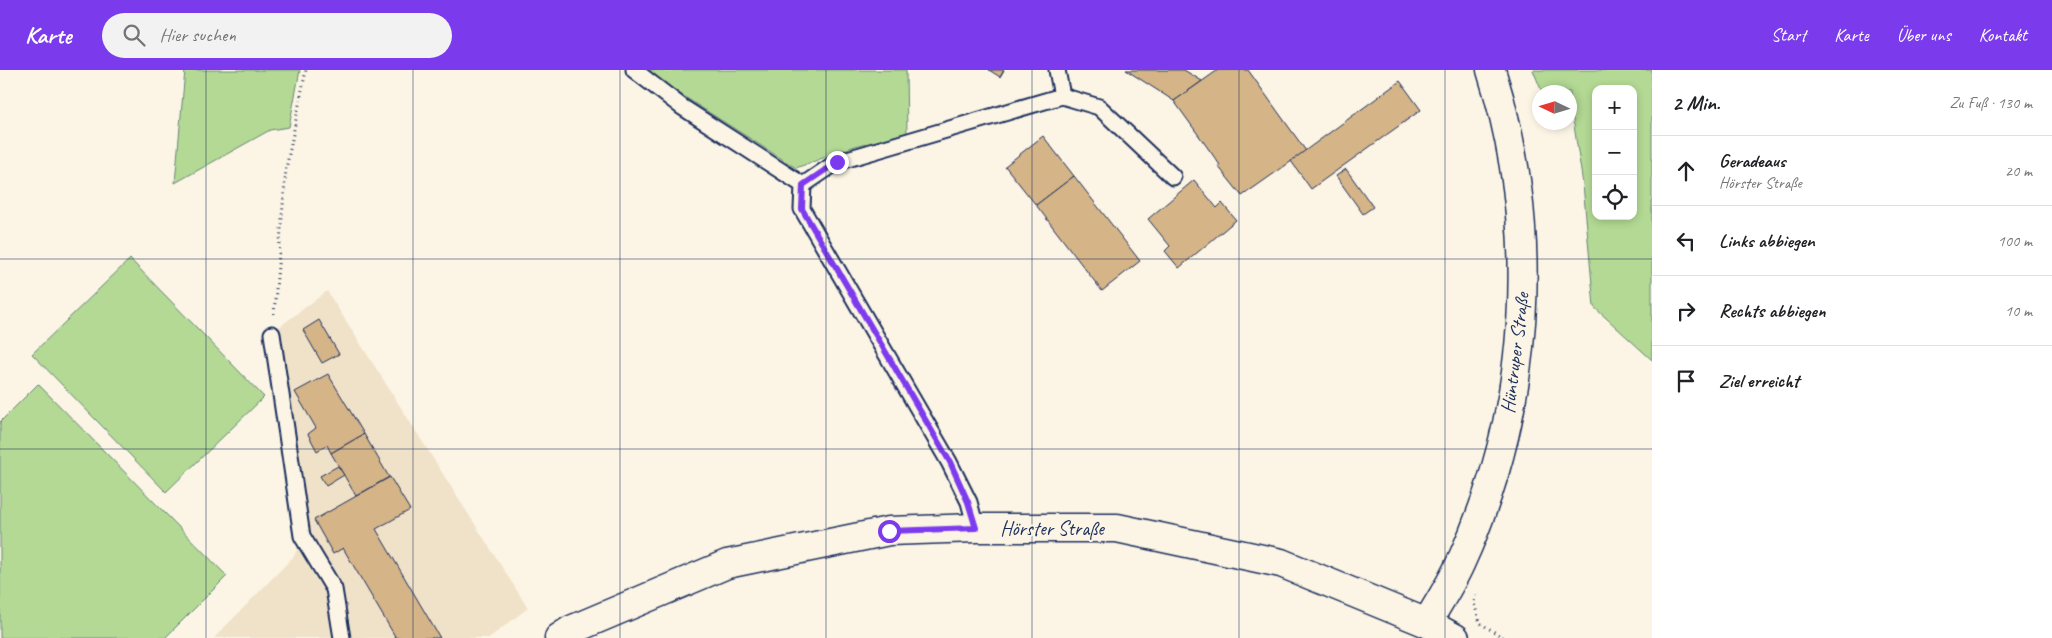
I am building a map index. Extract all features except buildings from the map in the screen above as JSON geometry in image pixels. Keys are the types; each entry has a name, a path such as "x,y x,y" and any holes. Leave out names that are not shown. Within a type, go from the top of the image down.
{"street":[{"name":"Hüntruper Straße","path":"1427,623 1460,566 1486,500 1502,445 1515,381 1521,334 1524,270 1520,204 1512,146 1491,70"},
{"name":"Hörster Straße","path":"559,638 571,630 727,564 889,531 976,528 1118,528 1281,562 1427,623 1455,638"}],"lane":[{"path":"634,70 682,107 803,185"},
{"path":"1057,70 1062,96"},
{"path":"803,185 837,162 1062,96 1099,107 1173,177"},
{"path":"803,185 802,209 950,462 968,502 976,528"},
{"path":"272,334 302,536 334,589 342,638"}],"path":[{"path":"272,334 286,169 306,70"},
{"path":"1475,594 1474,603 1480,623 1504,638"}],"shaded area":[{"path":"327,291 528,608 489,638 214,638 294,556 307,526 279,327"}],"green space":[{"path":"185,70 300,70 289,127 270,130 175,183"},
{"path":"646,70 906,70 907,134 855,146 796,168 655,78"},
{"path":"1533,70 1652,70 1652,360 1594,307 1583,184 1575,130 1577,130 1577,85 1539,85"},
{"path":"130,259 264,397 166,492 32,354"},
{"path":"38,384 227,576 165,638 0,638 0,422"}],"route":[{"path":"837,162 803,185 802,209 950,462 968,502 976,528 889,531"}]}
